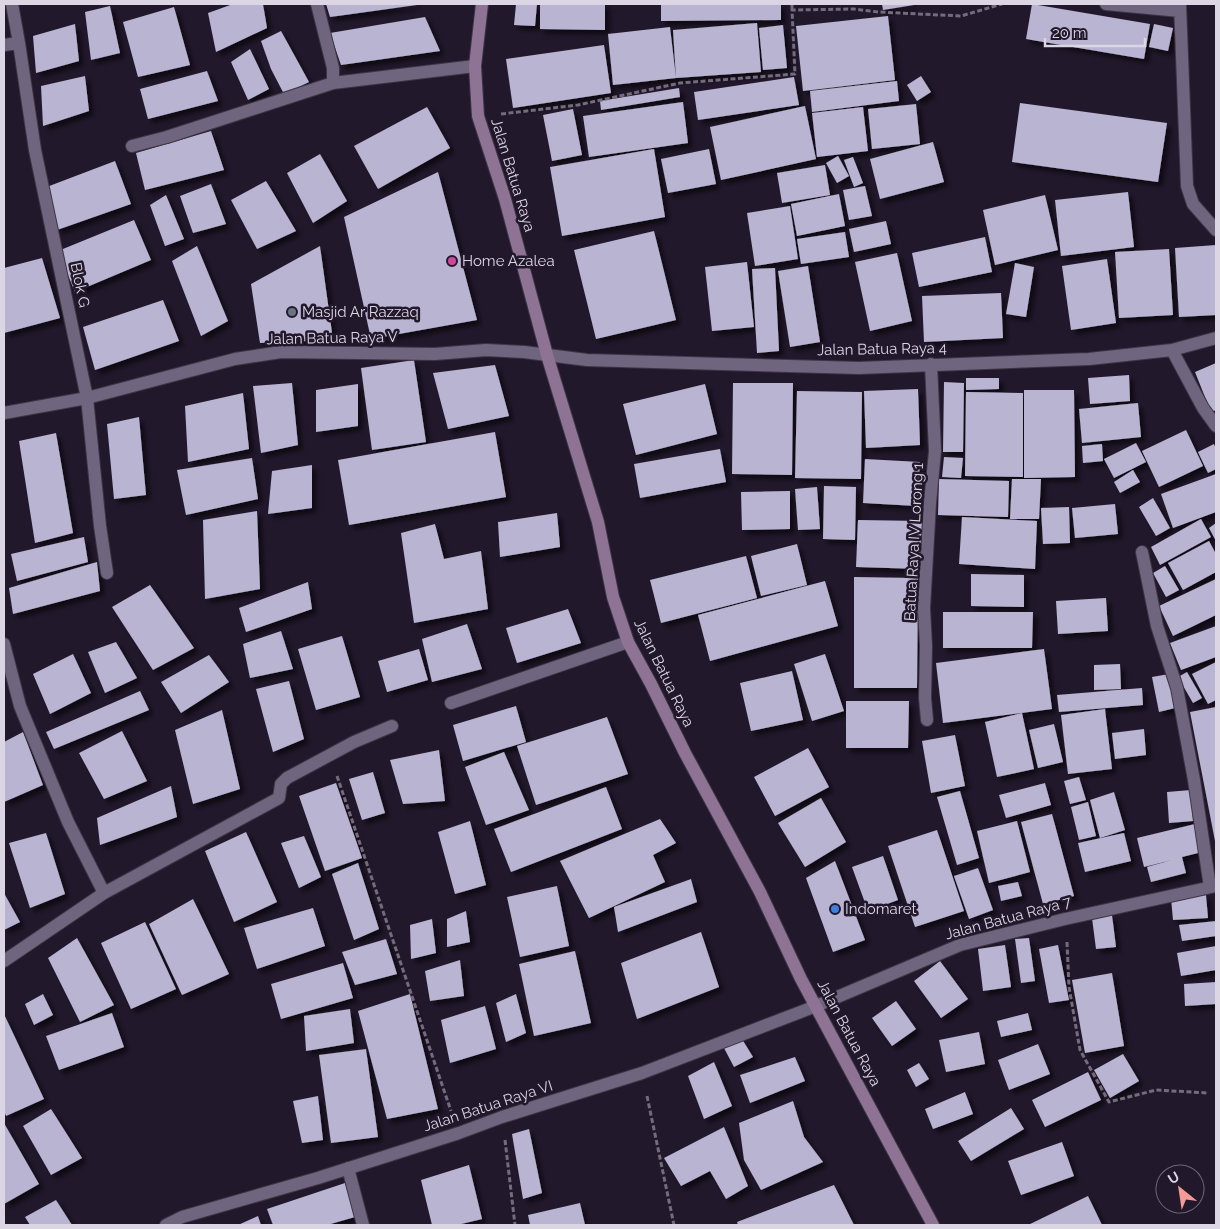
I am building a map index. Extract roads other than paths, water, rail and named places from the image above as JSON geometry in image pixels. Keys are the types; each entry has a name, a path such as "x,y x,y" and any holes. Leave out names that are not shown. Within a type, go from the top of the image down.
{"main road":[{"name":"Jalan Batua Raya","path":"482,4 475,66 478,116 506,199 547,355 598,522 613,597 628,642 760,892 816,1006 933,1225"}],"street":[{"name":"Blok G","path":"12,4 35,150 87,398 100,526 107,573"},
{"path":"317,4 333,68 334,83"},
{"path":"1106,4 1180,7 1187,186 1193,204 1216,230"},
{"path":"4,45 19,43"},
{"path":"132,146 166,137 334,83 475,66"},
{"name":"Jalan Batua Raya 4","path":"547,355 612,361 859,368 931,364 1003,364 1089,359 1172,350 1216,338"},
{"name":"Jalan Batua Raya V","path":"4,413 87,398 235,359 281,352 435,354 486,350 547,355"},
{"path":"1172,350 1203,408 1216,426"},
{"name":"Batua Raya IV Lorong 1","path":"927,720 924,608 935,452 931,364"},
{"path":"1142,552 1157,626 1177,688 1213,887"},
{"path":"451,704 628,642"},
{"path":"4,644 20,706 68,822 104,893"},
{"path":"4,961 104,893 279,798 281,784 287,778 329,754 392,726"},
{"name":"Jalan Batua Raya 7","path":"816,1006 960,945 1065,918 1213,887"},
{"name":"Jalan Batua Raya VI","path":"166,1225 182,1218 348,1168 642,1073 816,1006"},
{"path":"348,1168 363,1225"}],"place":[{"name":"Home Azalea","path":"452,261"},
{"name":"Masjid Ar Razzaq","path":"292,312"},
{"name":"Indomaret","path":"835,909"}]}
